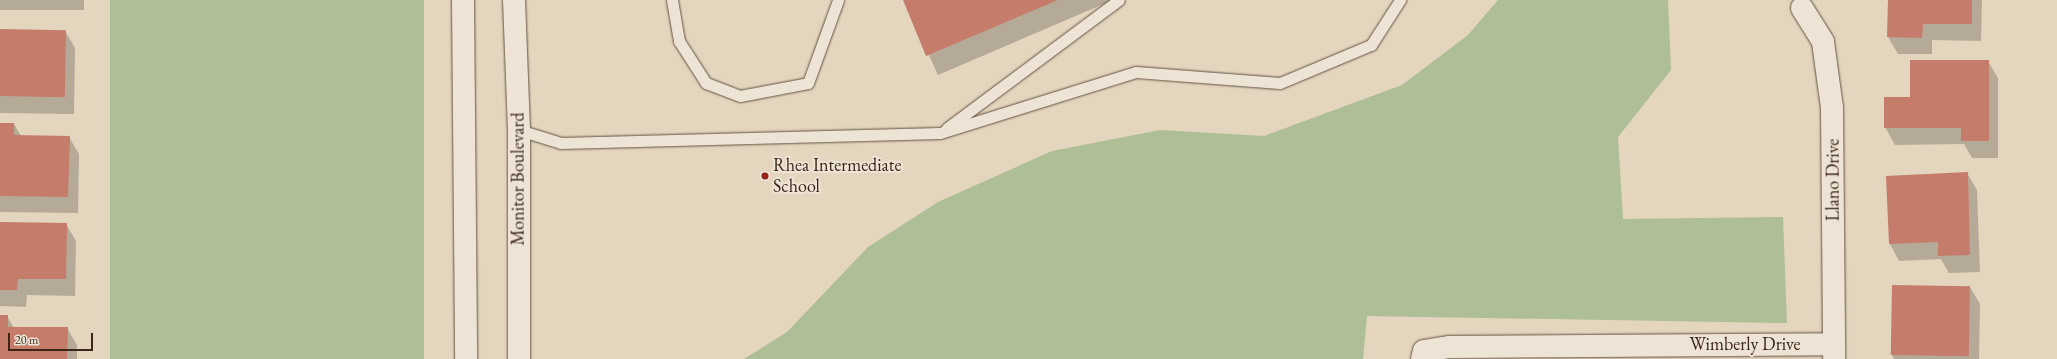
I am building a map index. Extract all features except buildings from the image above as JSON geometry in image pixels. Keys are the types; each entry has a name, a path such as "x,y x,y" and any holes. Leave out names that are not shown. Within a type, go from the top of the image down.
{"street":[{"path":"463,0 466,359"},
{"name":"Monitor Boulevard","path":"514,0 519,130 519,359"},
{"name":"Llano Drive","path":"1802,8 1823,42 1832,108 1834,351"},
{"name":"Wimberly Drive","path":"1422,359 1424,351 1450,347 1834,351"}],"lane":[{"path":"672,0 679,41 706,83 740,96 808,83 838,0"},
{"path":"940,133 1119,0"},
{"path":"519,130 561,143 940,133 1136,72 1280,83 1371,45 1400,0"}],"green space":[{"path":"110,0 424,0 424,359 110,359"},
{"path":"1498,0 1668,0 1671,70 1618,137 1623,219 1783,217 1787,323 1367,316 1363,359 744,359 787,332 868,247 938,202 1052,151 1160,130 1264,136 1402,85 1468,35"}],"place":[{"name":"Rhea Intermediate School","path":"765,176"}]}
